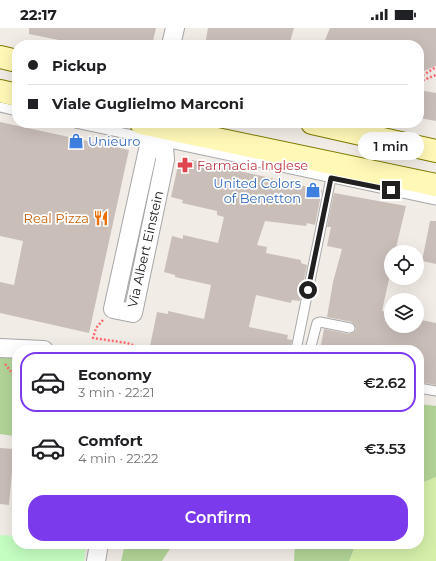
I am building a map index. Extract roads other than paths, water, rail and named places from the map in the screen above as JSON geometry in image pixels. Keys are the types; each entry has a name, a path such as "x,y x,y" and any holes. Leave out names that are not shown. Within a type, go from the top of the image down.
{"main road":[{"path":"0,57 12,60"},
{"path":"0,91 12,94"},
{"path":"334,128 436,151"},
{"path":"153,131 436,185"}],"street":[{"path":"172,40 175,28"},
{"name":"Via Albert Einstein","path":"113,310 153,131"},
{"path":"2,356 12,355"},
{"path":"96,561 98,549"}],"lane":[{"path":"0,107 12,110"},
{"path":"124,128 153,131 331,178 436,200"},
{"path":"297,345 331,178"},
{"path":"311,345 317,323 320,322 350,328"},
{"path":"424,389 436,391"}],"place":[{"name":"Unieuro","path":"76,141"},
{"name":"Farmacia Inglese","path":"185,165"},
{"name":"United Colors of Benetton","path":"313,190"},
{"name":"Real Pizza","path":"101,218"}]}
